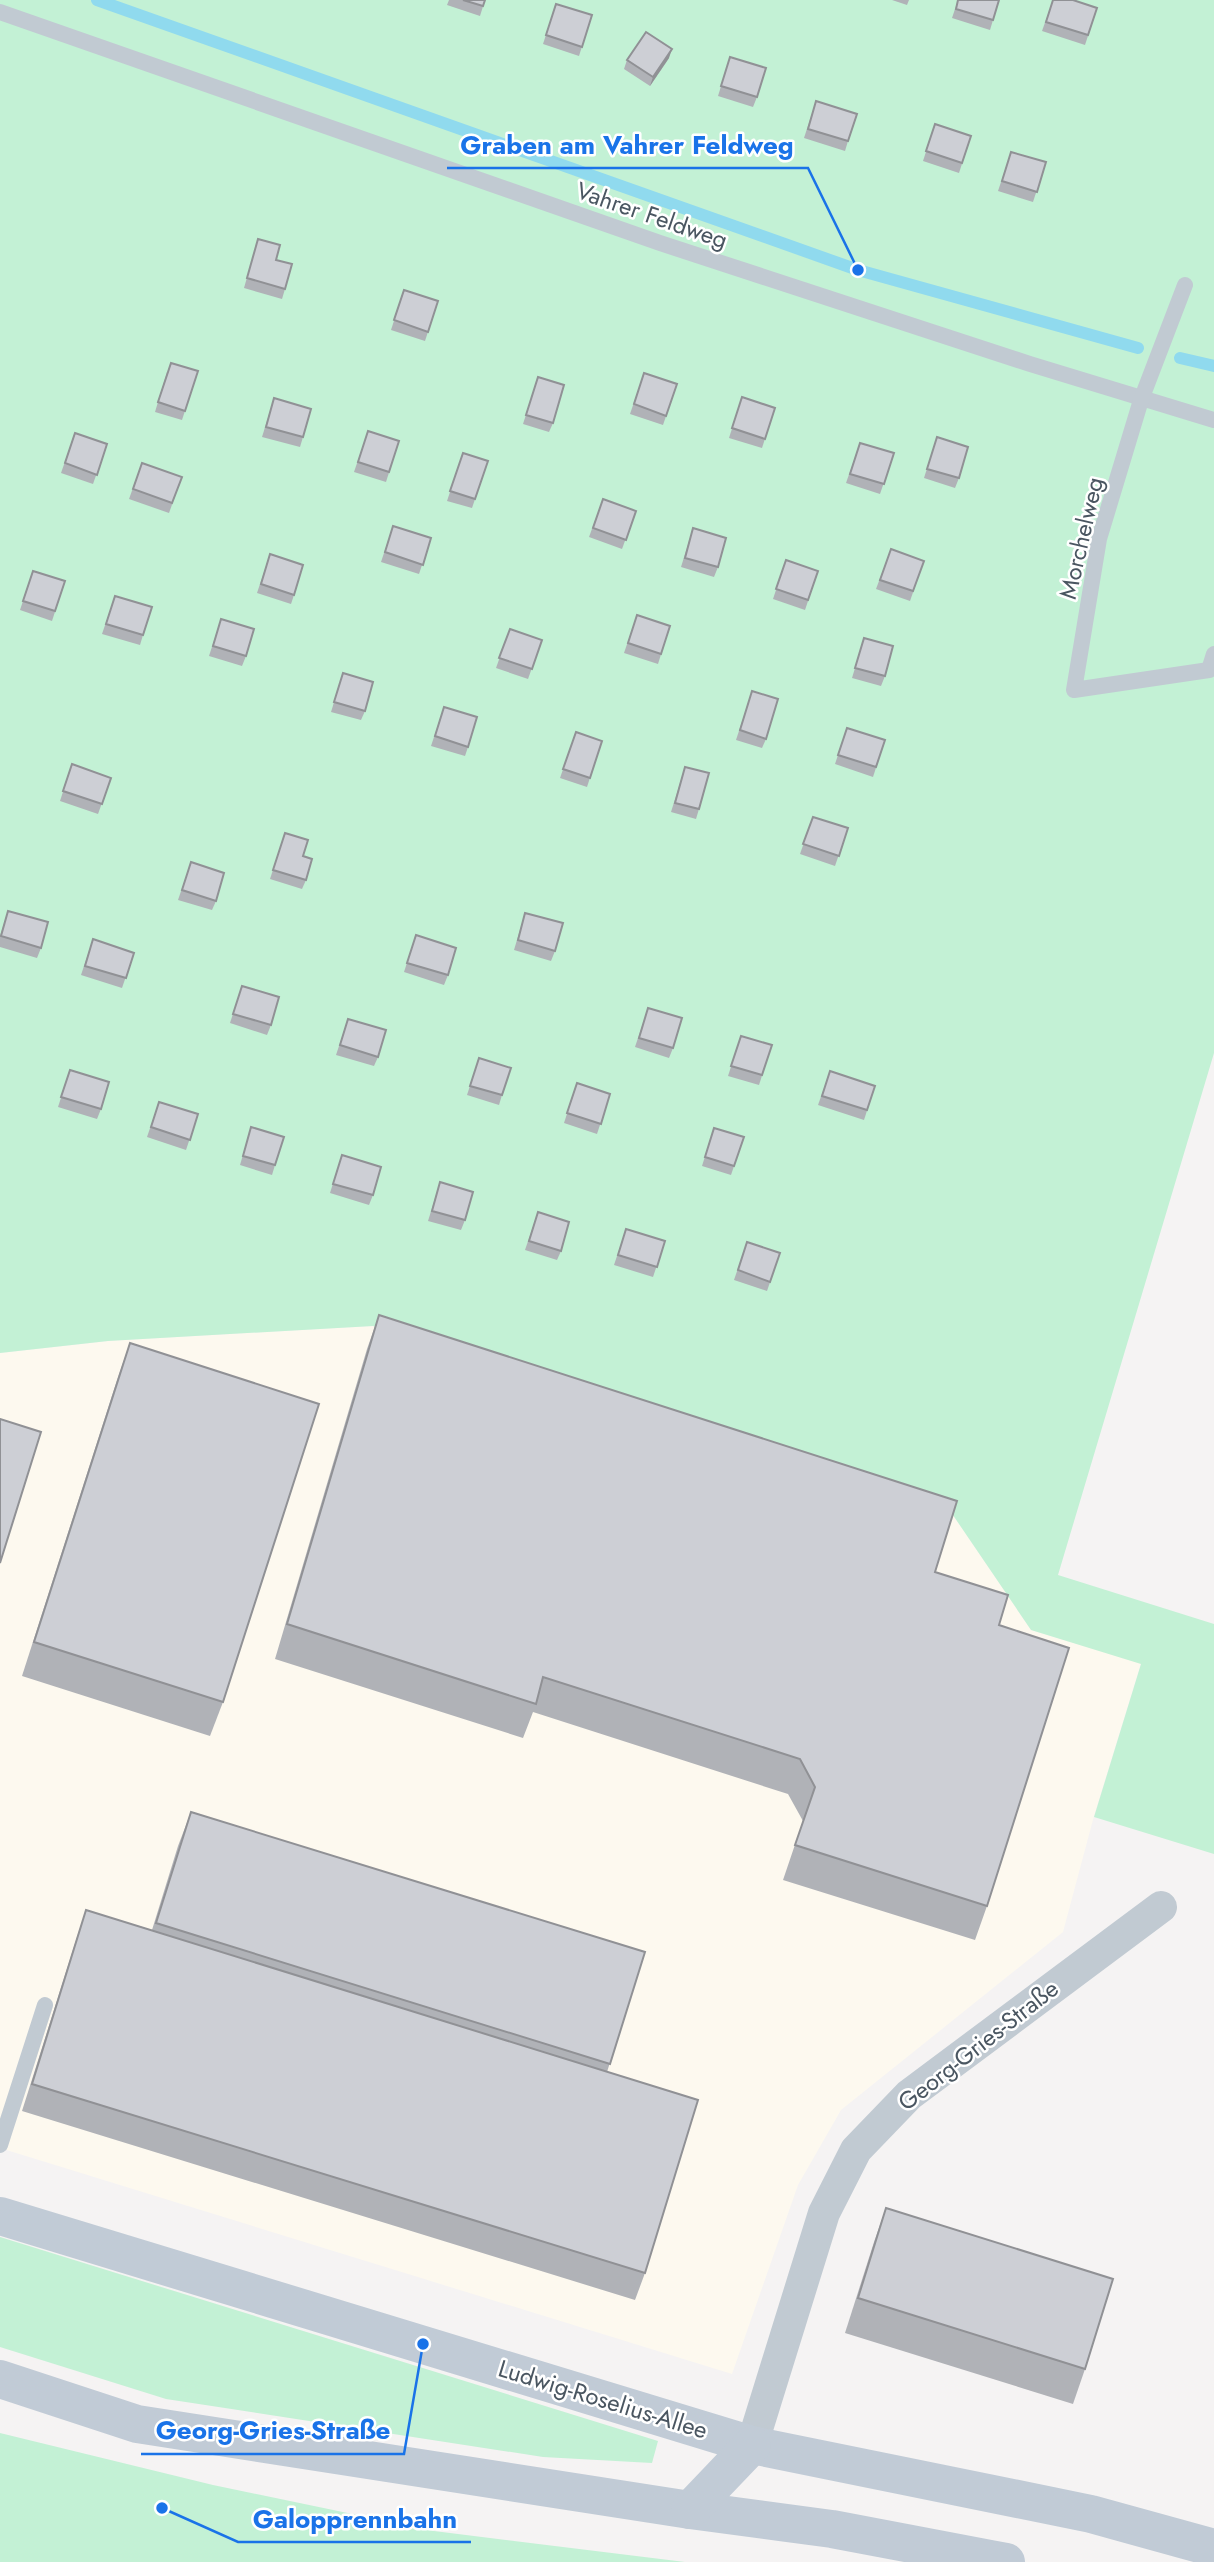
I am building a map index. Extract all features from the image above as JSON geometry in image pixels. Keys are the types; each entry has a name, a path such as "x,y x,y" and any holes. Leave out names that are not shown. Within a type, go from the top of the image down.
{"main road":[{"name":"Ludwig-Roselius-Allee","path":"0,2216 752,2445 1091,2514 1214,2548"},
{"path":"0,2379 137,2424 690,2510 832,2529 1006,2562"},
{"name":"Georg-Gries-Straße","path":"690,2510 752,2445"}],"street":[{"name":"Georg-Gries-Straße","path":"752,2445 824,2213 856,2150 909,2095 1161,1907"}],"lane":[{"name":"Vahrer Feldweg","path":"0,12 660,243 1142,400 1214,420"},
{"name":"Morchelweg","path":"1185,285 1142,400 1099,539 1074,690 1209,670 1214,654"},
{"path":"0,2146 45,2005"}],"shaded area":[{"path":"373,1326 940,1496 1031,1630 1141,1663 1094,1816 1063,1932 841,2110 798,2185 732,2374 0,2148 0,1353 108,1341"}],"green space":[{"path":"0,0 1214,0 1214,1053 1058,1575 1214,1624 1214,1854 1094,1817 1141,1664 1031,1630 940,1496 373,1326 108,1341 0,1353"},
{"path":"0,2237 658,2441 652,2463 543,2457 166,2399 0,2347"},
{"path":"0,2433 213,2485 434,2531 685,2562 0,2562"}],"building":[{"path":"463,0 485,0 483,6"},
{"path":"958,0 999,0 993,20 956,9"},
{"path":"1053,0 1073,0 1097,8 1088,35 1046,22"},
{"path":"556,4 592,15 582,47 546,35"},
{"path":"646,32 672,49 653,77 627,60"},
{"path":"730,57 766,68 757,97 721,86"},
{"path":"816,101 857,114 848,141 808,129"},
{"path":"935,124 971,136 962,163 926,151"},
{"path":"1011,152 1046,162 1037,192 1002,181"},
{"path":"258,239 280,245 276,260 292,264 285,289 247,278"},
{"path":"404,290 438,301 428,332 394,320"},
{"path":"171,363 198,371 185,411 158,402"},
{"path":"644,373 677,384 666,416 634,404"},
{"path":"538,377 564,385 553,423 526,415"},
{"path":"742,397 775,408 765,439 732,428"},
{"path":"274,398 311,409 303,437 266,427"},
{"path":"368,431 399,441 389,472 358,462"},
{"path":"75,433 107,444 97,475 65,463"},
{"path":"937,437 968,447 959,478 927,469"},
{"path":"860,443 894,453 884,484 850,474"},
{"path":"463,453 488,461 475,499 450,491"},
{"path":"142,463 182,477 172,503 133,489"},
{"path":"603,499 636,511 626,540 593,528"},
{"path":"393,526 431,538 423,565 385,552"},
{"path":"693,528 726,538 718,567 685,558"},
{"path":"891,549 924,561 913,591 880,580"},
{"path":"270,554 303,565 294,595 261,584"},
{"path":"786,560 818,571 808,600 776,589"},
{"path":"33,571 65,581 55,611 23,601"},
{"path":"115,596 152,607 143,635 106,624"},
{"path":"637,615 670,626 661,654 628,643"},
{"path":"221,619 254,629 246,656 213,646"},
{"path":"510,629 542,640 532,669 499,658"},
{"path":"864,638 893,646 885,676 855,668"},
{"path":"343,673 373,682 365,711 334,702"},
{"path":"752,691 778,699 766,739 740,730"},
{"path":"444,707 477,717 468,747 435,736"},
{"path":"847,728 885,740 876,767 838,755"},
{"path":"576,732 602,741 590,778 563,769"},
{"path":"72,764 111,778 102,804 63,791"},
{"path":"685,767 709,773 699,809 675,803"},
{"path":"813,817 848,828 839,856 803,844"},
{"path":"285,833 308,840 303,856 312,859 306,880 273,870"},
{"path":"191,862 224,873 216,901 182,890"},
{"path":"8,911 48,922 41,948 1,936"},
{"path":"525,913 563,923 555,951 518,940"},
{"path":"416,935 456,948 448,975 407,963"},
{"path":"93,939 134,953 126,978 85,966"},
{"path":"242,986 279,997 271,1025 233,1014"},
{"path":"648,1008 682,1018 673,1048 639,1038"},
{"path":"348,1019 386,1030 378,1057 340,1045"},
{"path":"741,1036 772,1045 762,1075 731,1066"},
{"path":"479,1058 511,1068 502,1095 470,1086"},
{"path":"70,1070 109,1082 101,1109 61,1097"},
{"path":"830,1071 875,1086 867,1110 822,1096"},
{"path":"577,1083 610,1094 601,1124 567,1113"},
{"path":"159,1102 198,1114 190,1140 151,1127"},
{"path":"251,1127 284,1137 275,1165 243,1156"},
{"path":"714,1128 744,1137 734,1166 705,1157"},
{"path":"342,1155 381,1167 373,1195 333,1184"},
{"path":"440,1182 473,1192 465,1220 432,1211"},
{"path":"538,1212 569,1222 561,1251 529,1241"},
{"path":"626,1229 665,1241 657,1267 618,1255"},
{"path":"747,1242 780,1253 770,1282 738,1270"},
{"path":"379,1315 957,1501 935,1572 1008,1595 999,1625 1069,1648 987,1906 795,1845 815,1787 800,1759 543,1677 536,1704 287,1624"},
{"path":"130,1343 319,1404 223,1702 34,1642"},
{"path":"0,1419 41,1432 0,1563"},
{"path":"191,1812 645,1952 610,2064 156,1923"},
{"path":"86,1910 698,2100 645,2273 32,2084"},
{"path":"886,2208 1113,2279 1085,2369 858,2298"}],"waterway":[{"path":"97,0 858,270 1138,348"},
{"path":"1180,358 1214,366"}],"place":[{"name":"Graben am Vahrer Feldweg","path":"858,270"},
{"name":"Georg-Gries-Straße","path":"423,2344"},
{"name":"Galopprennbahn","path":"162,2508"}]}
